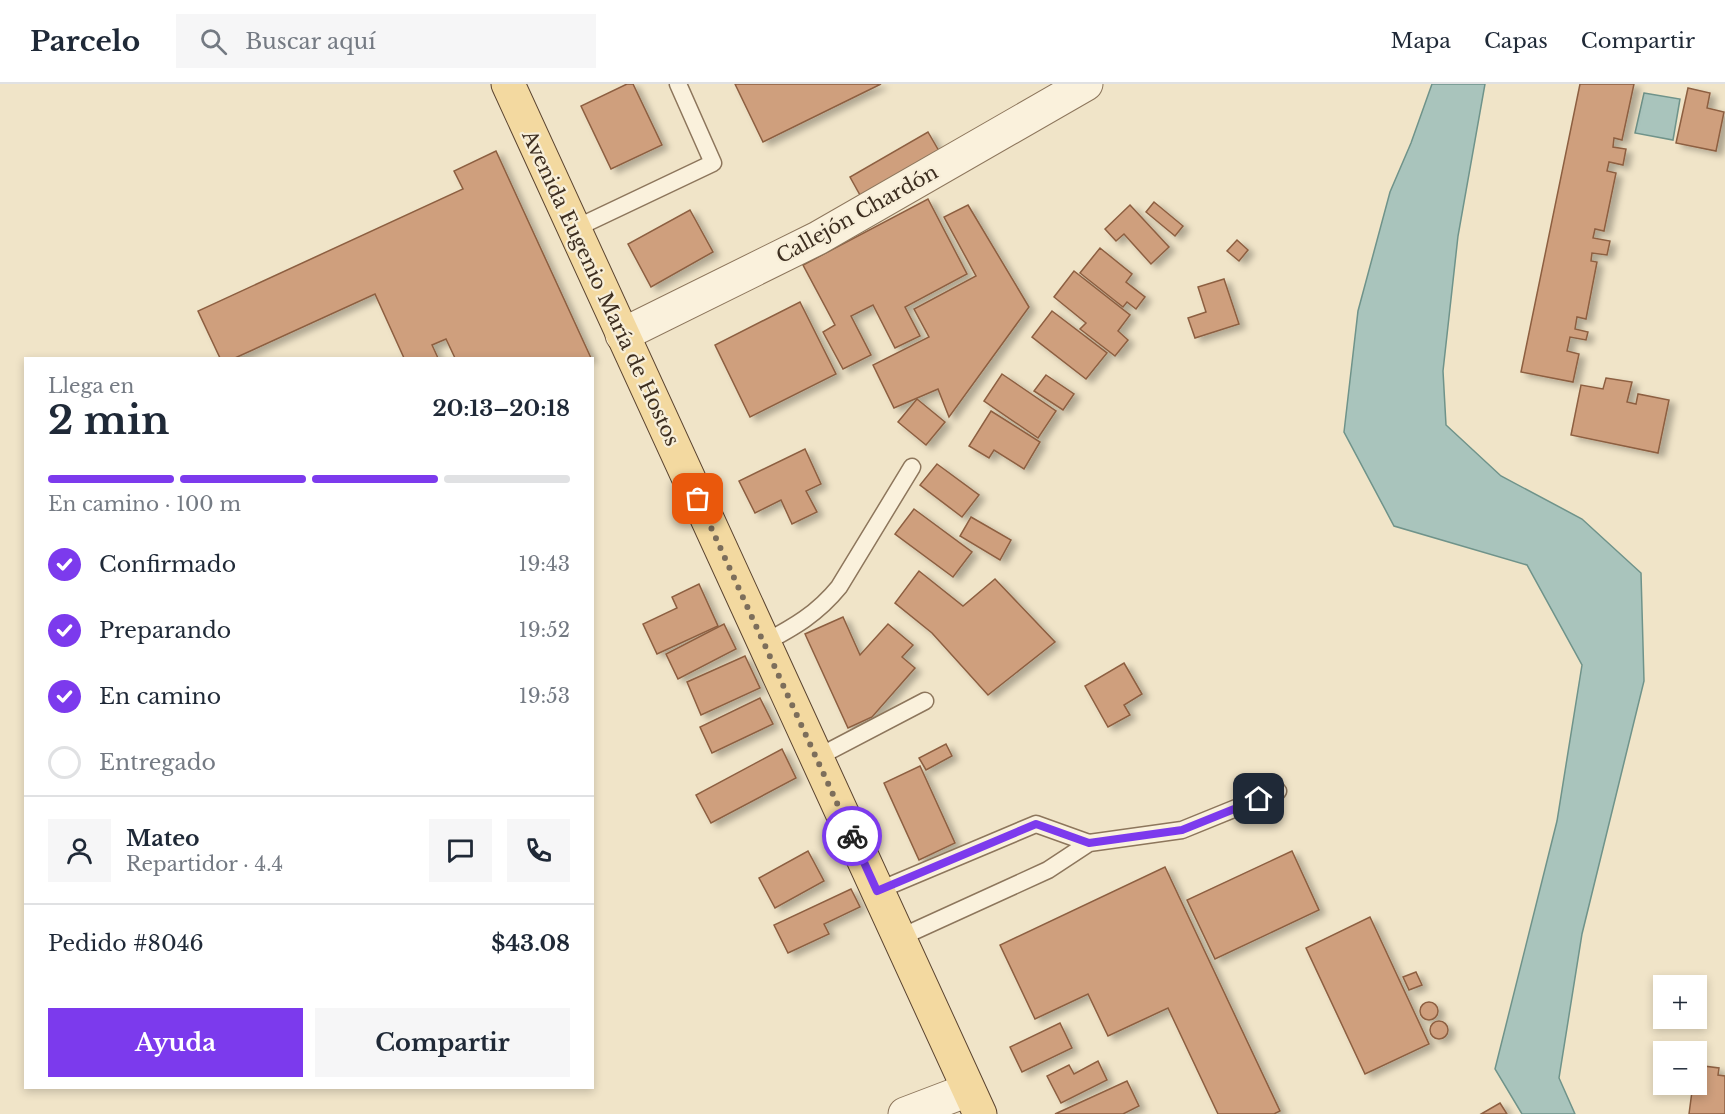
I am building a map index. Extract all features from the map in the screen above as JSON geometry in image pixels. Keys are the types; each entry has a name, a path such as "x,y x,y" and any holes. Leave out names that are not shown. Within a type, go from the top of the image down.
{"main road":[{"name":"Avenida Eugenio María de Hostos","path":"508,84 974,1102"}],"street":[{"name":"Callejón Chardón","path":"622,335 818,238 1086,84"},
{"path":"905,1114 974,1102"}],"lane":[{"path":"574,229 713,163 678,84"},
{"path":"764,643 803,622 833,594 912,467"},
{"path":"816,758 925,701"},
{"path":"899,938 1048,870 1089,843 1182,830 1278,791"},
{"path":"877,891 1036,824 1089,843"}],"water":[{"path":"1432,84 1485,84 1458,236 1443,371 1446,425 1501,476 1582,519 1641,573 1644,681 1582,934 1559,1078 1575,1114 1522,1114 1495,1069 1557,821 1582,665 1527,565 1394,526 1344,432 1358,311 1390,192 1411,143"},
{"path":"1644,93 1680,99 1673,140 1635,133"}],"building":[{"path":"627,84 633,84 662,145 611,169 581,106"},
{"path":"735,84 881,84 763,142"},
{"path":"1580,84 1634,84 1622,140 1614,138 1613,147 1626,149 1623,165 1609,162 1607,171 1616,173 1604,231 1595,229 1593,238 1610,241 1607,255 1592,253 1591,261 1597,262 1586,319 1577,317 1575,329 1588,332 1586,340 1570,337 1567,351 1579,354 1573,382 1521,372"},
{"path":"1688,88 1710,93 1707,108 1724,112 1716,151 1676,143"},
{"path":"928,132 943,158 865,204 850,177"},
{"path":"496,151 591,357 455,357 446,339 432,345 438,357 404,357 375,294 237,357 220,357 198,311 463,189 454,171"},
{"path":"928,199 967,274 905,307 920,336 895,348 873,305 851,316 871,355 843,369 823,332 835,325 803,265"},
{"path":"1154,202 1183,226 1175,236 1146,212"},
{"path":"968,205 1029,307 949,417 938,389 894,408 873,365 929,337 914,309 976,276 944,217"},
{"path":"1130,205 1169,247 1151,264 1124,234 1116,241 1105,229"},
{"path":"690,210 713,252 651,287 628,244"},
{"path":"1237,240 1248,250 1239,261 1227,251"},
{"path":"1100,248 1132,274 1126,282 1145,297 1136,309 1127,302 1123,307 1080,273"},
{"path":"1074,271 1130,315 1118,331 1128,340 1115,356 1080,329 1086,323 1054,297"},
{"path":"1224,279 1239,324 1195,338 1188,318 1206,312 1198,287"},
{"path":"800,302 836,374 750,417 715,345"},
{"path":"1052,311 1107,353 1086,379 1032,337"},
{"path":"1002,374 1056,411 1038,438 984,401"},
{"path":"1046,375 1074,394 1063,410 1034,391"},
{"path":"1606,378 1632,382 1627,402 1636,404 1638,394 1669,400 1658,453 1571,435 1581,385 1603,389"},
{"path":"917,399 945,422 926,445 898,422"},
{"path":"991,411 1040,442 1024,469 994,450 989,458 969,446"},
{"path":"805,449 821,484 806,491 817,512 792,524 781,500 755,513 739,481"},
{"path":"937,464 979,495 962,517 920,485"},
{"path":"914,509 972,552 953,577 895,534"},
{"path":"971,517 1011,540 1000,560 960,536"},
{"path":"919,571 963,606 995,579 1055,642 988,695 932,633 895,603"},
{"path":"699,584 718,626 657,654 643,624 677,608 672,597"},
{"path":"843,617 860,655 888,624 913,645 902,657 915,668 872,717 848,728 805,634"},
{"path":"724,624 736,649 678,679 666,654"},
{"path":"745,656 760,688 701,715 687,682"},
{"path":"1124,663 1142,694 1124,705 1130,715 1108,727 1085,686"},
{"path":"760,698 773,724 712,753 700,727"},
{"path":"946,744 952,756 926,770 919,758"},
{"path":"782,749 796,778 711,823 696,795"},
{"path":"920,766 955,843 919,860 884,783"},
{"path":"808,851 824,881 775,908 759,878"},
{"path":"1292,851 1319,910 1215,959 1187,900"},
{"path":"1165,867 1280,1111 1274,1114 1218,1114 1168,1008 1108,1036 1088,994 1035,1019 1000,945"},
{"path":"851,889 860,907 824,924 829,934 788,953 774,925"},
{"path":"1370,917 1429,1044 1365,1074 1306,948"},
{"path":"1416,972 1422,985 1409,990 1403,977"},
{"path":"1429,1002 1437,1007 1438,1011 1433,1019 1429,1020 1421,1015 1420,1011 1425,1003"},
{"path":"1439,1021 1445,1024 1448,1030 1445,1036 1439,1039 1433,1036 1430,1030 1433,1024"},
{"path":"1060,1023 1072,1048 1022,1072 1010,1047"},
{"path":"1098,1061 1107,1080 1061,1103 1047,1076 1069,1065 1074,1074"},
{"path":"1707,1066 1719,1068 1718,1075 1725,1076 1725,1114 1689,1114 1692,1095 1707,1095"},
{"path":"1127,1081 1139,1106 1123,1114 1055,1114"},
{"path":"1500,1103 1507,1114 1481,1114"}],"way so far":[{"path":"698,499 852,836"}],"route":[{"path":"852,836 877,891 1036,824 1089,843 1182,830 1259,799"}]}
